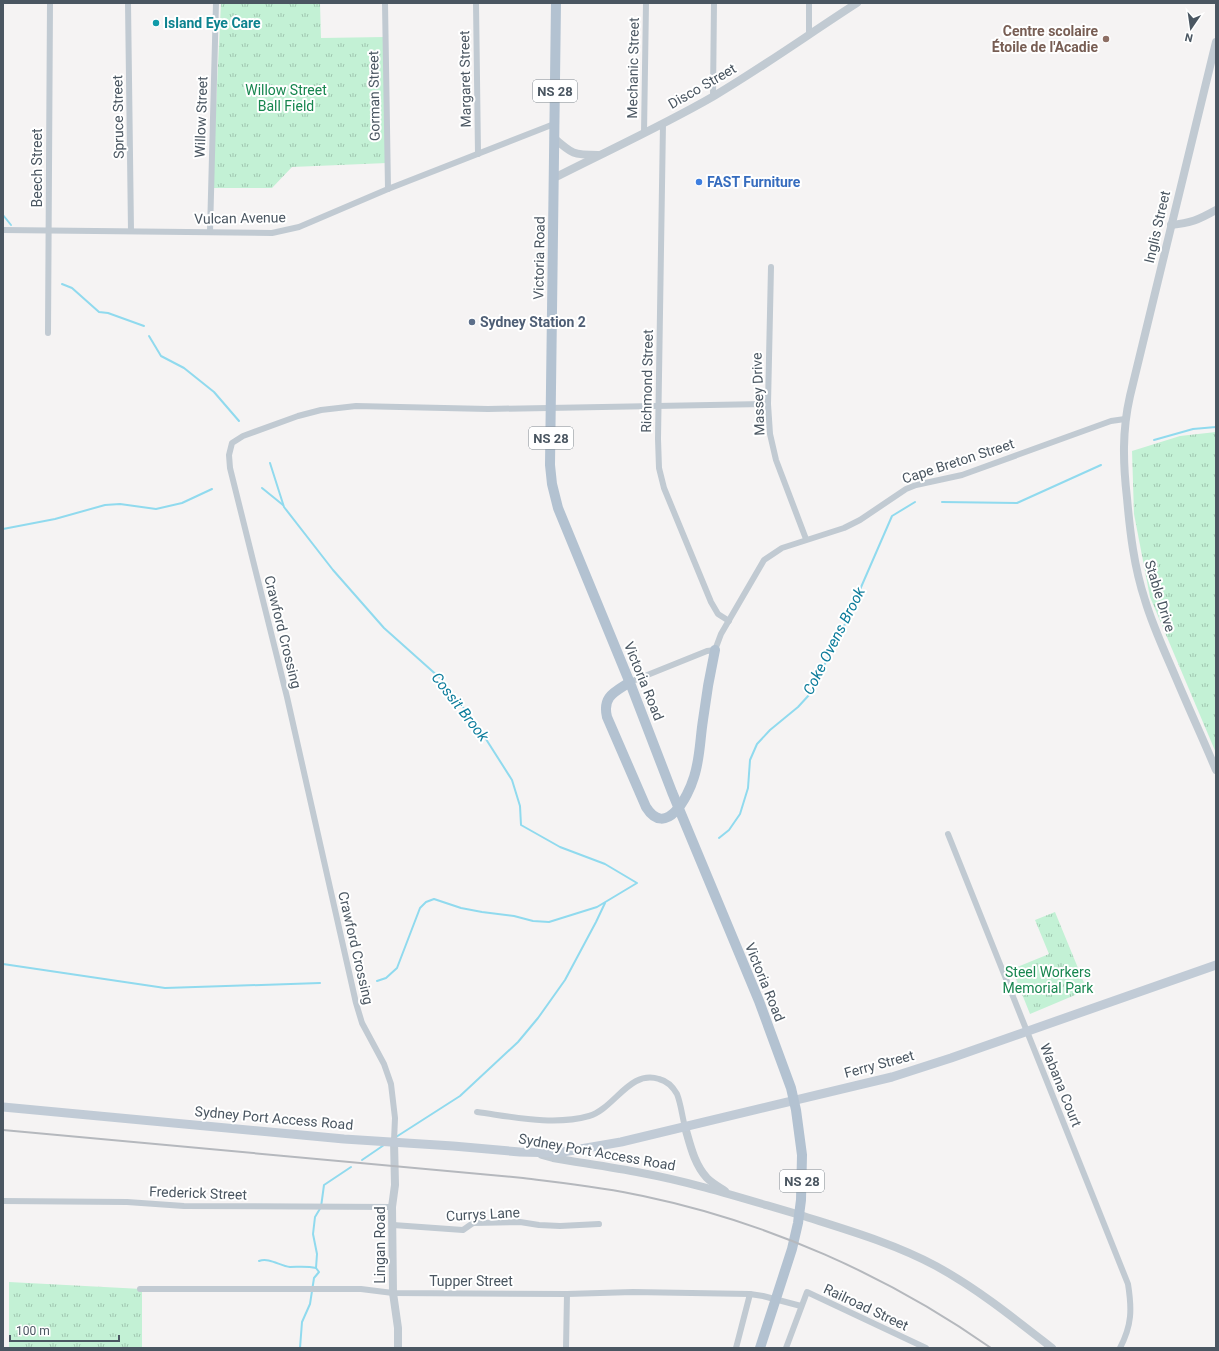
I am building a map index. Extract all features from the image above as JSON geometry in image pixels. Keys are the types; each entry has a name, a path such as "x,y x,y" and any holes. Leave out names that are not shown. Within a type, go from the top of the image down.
{"main road":[{"name":"Victoria Road","path":"556,3 550,465 552,484 556,503 630,682 672,792 776,1045 791,1088 796,1110 801,1148 802,1178 798,1223 788,1263 760,1348"},
{"path":"630,682 608,698 606,705 607,717 646,807 653,817 665,819 676,811 689,791 694,779 705,702 715,650"},
{"name":"Ferry Street","path":"539,1153 556,1153 593,1148 892,1077 951,1058 1216,965"},
{"name":"Sydney Port Access Road","path":"3,1107 344,1139 394,1141 539,1153"}],"street":[{"name":"Beech Street","path":"48,333 50,3"},
{"name":"Spruce Street","path":"128,3 131,231"},
{"name":"Willow Street","path":"210,232 216,3"},
{"name":"Gorman Street","path":"385,3 388,189"},
{"name":"Margaret Street","path":"476,3 478,154"},
{"name":"Mechanic Street","path":"644,133 646,3"},
{"path":"714,3 714,96"},
{"path":"809,34 810,3"},
{"name":"Disco Street","path":"554,178 714,96 857,3"},
{"name":"Inglis Street","path":"1126,419 1171,225 1216,42"},
{"name":"Richmond Street","path":"663,123 659,468 664,488 714,608 718,614 729,621"},
{"name":"Vulcan Avenue","path":"3,230 272,233 288,230 299,227 388,189 554,124"},
{"path":"554,138 570,152 580,155 598,155"},
{"path":"1171,225 1197,220 1216,210"},
{"name":"Massey Drive","path":"770,267 768,404 770,434 772,448 806,539"},
{"name":"Crawford Crossing","path":"394,1141 395,1118 391,1084 384,1064 362,1023 356,1003 288,704 230,468 229,456 232,443 243,436 298,416 321,410 356,406 464,409 768,404"},
{"name":"Cape Breton Street","path":"715,650 721,634 764,560 782,548 844,528 860,520 906,489 916,485 962,475 1110,421 1126,419"},
{"name":"Stable Drive","path":"1126,419 1123,441 1128,506 1135,561 1144,599 1156,634 1216,770"},
{"path":"630,682 707,651 715,650"},
{"name":"Wabana Court","path":"948,834 1128,1284 1131,1314 1129,1328 1120,1348"},
{"path":"478,1112 534,1120 579,1118 592,1115 604,1108 628,1086 638,1080 646,1077 654,1077 664,1080 672,1086 677,1095 690,1146 702,1170 707,1178 727,1193"},
{"name":"Lingan Road","path":"394,1141 395,1185 392,1208 393,1293 398,1328 398,1348"},
{"name":"Sydney Port Access Road","path":"539,1153 553,1158 643,1173 727,1193 876,1240 910,1253 938,1267 995,1304 1052,1348"},
{"name":"Frederick Street","path":"3,1201 127,1202 184,1206 392,1208"},
{"name":"Currys Lane","path":"393,1225 463,1230 473,1224 505,1222 520,1222 545,1226 599,1224"},
{"name":"Tupper Street","path":"140,1289 361,1289 393,1293 567,1294 633,1292 750,1294 801,1306"},
{"name":"Railroad Street","path":"786,1348 807,1292 926,1348"},
{"path":"566,1348 567,1294"},
{"path":"736,1348 750,1294"}],"green space":[{"name":"Willow Street Ball Field","path":"221,3 320,3 321,38 385,37 387,163 292,167 272,188 212,188"},
{"path":"1216,432 1216,753 1150,597 1134,514 1132,451 1180,436"},
{"name":"Steel Workers Memorial Park","path":"1055,912 1087,990 1030,1014 1012,969 1049,954 1035,920"},
{"path":"9,1282 142,1289 142,1348 9,1348"}],"waterway":[{"name":"Cossit Brook","path":"3,215 11,225"},
{"name":"Cossit Brook","path":"62,284 72,288 99,312 108,313 144,326"},
{"name":"Cossit Brook","path":"149,336 161,356 184,368 214,392 239,421"},
{"name":"Coke Ovens Brook","path":"1154,440 1193,429 1216,427"},
{"name":"Cossit Brook","path":"270,463 284,507 333,570 384,628 440,678 477,725 512,780 520,806 521,825 560,847 605,864 637,883 597,907 549,922 533,921 514,916 461,908 434,899 426,902 420,908 397,968 386,978 377,981"},
{"name":"Coke Ovens Brook","path":"942,502 1017,503 1101,465"},
{"path":"262,488 283,505"},
{"path":"3,529 55,519 105,505 120,504 156,509 182,503 212,489"},
{"name":"Coke Ovens Brook","path":"719,838 729,830 740,814 748,788 750,760 757,744 770,730 798,707 809,695 845,624 892,516 915,502"},
{"path":"396,1137 460,1096 518,1042 538,1018 565,980 605,903"},
{"path":"3,964 165,988 320,983"},
{"path":"362,1160 384,1145"},
{"path":"316,1268 317,1254 313,1234 315,1217 321,1207 324,1185 351,1167"},
{"path":"259,1261 267,1260 290,1267 313,1267 319,1272 314,1278 310,1304 302,1322 300,1348"}],"railway":[{"path":"3,1130 523,1178 598,1188 643,1196 735,1220 824,1254 910,1297 991,1348"}],"place":[{"name":"Island Eye Care","path":"156,23"},
{"name":"Centre scolaire Étoile de l'Acadie","path":"1106,39"},
{"name":"FAST Furniture","path":"699,182"},
{"name":"Sydney Station 2","path":"472,322"}]}
